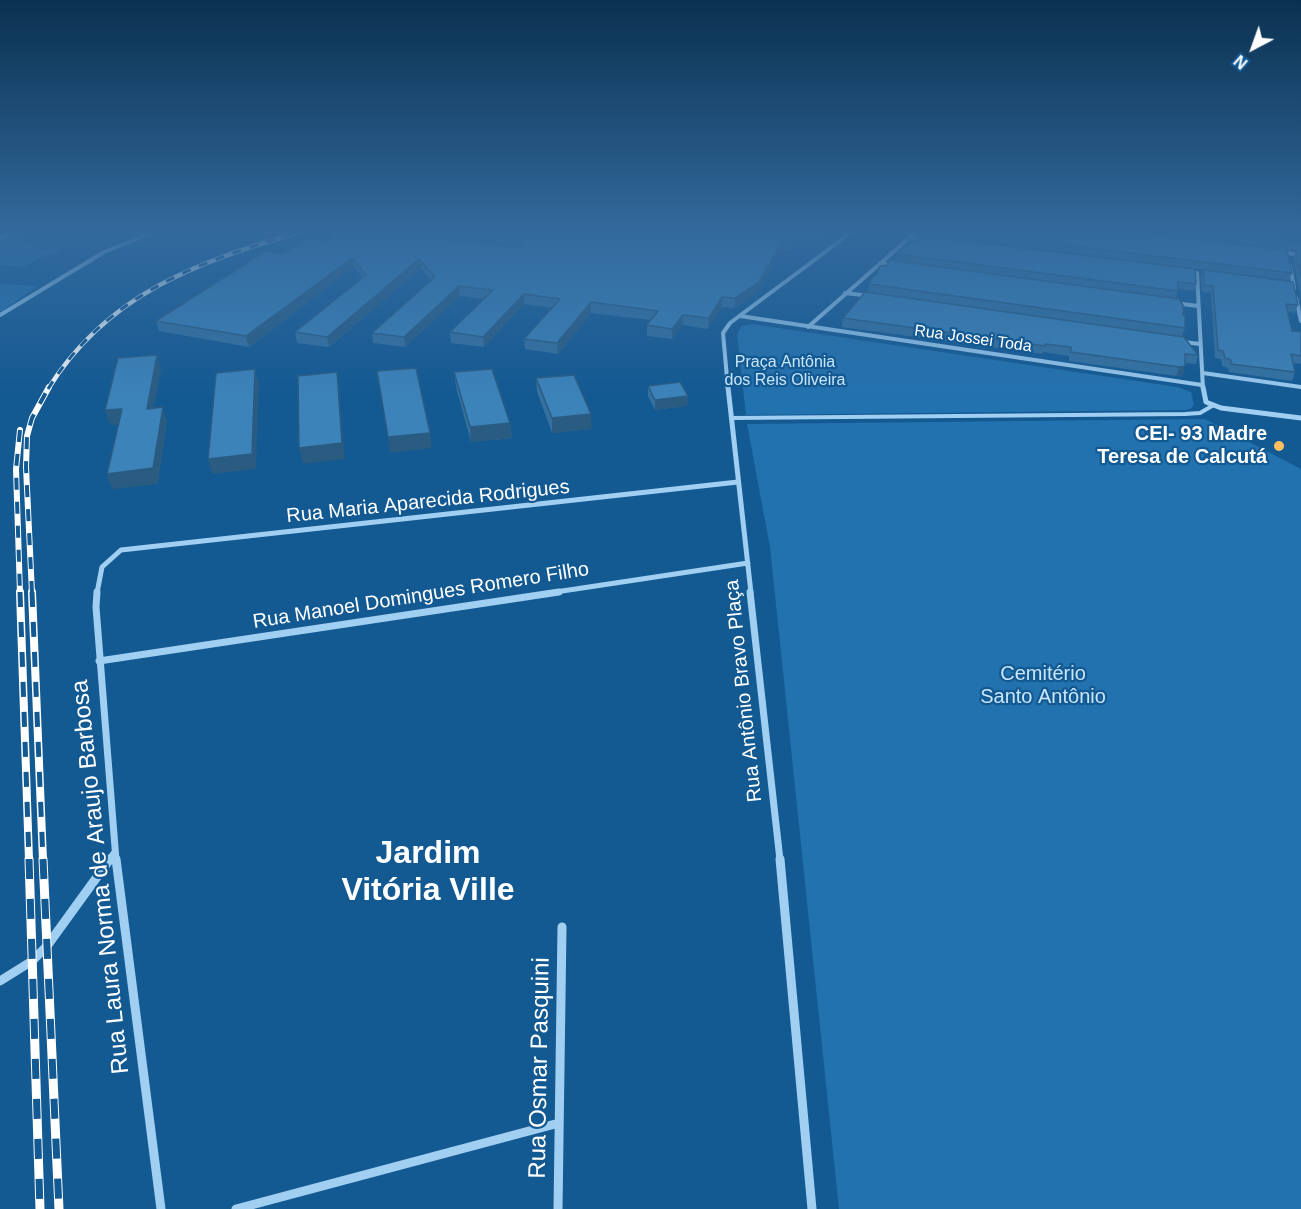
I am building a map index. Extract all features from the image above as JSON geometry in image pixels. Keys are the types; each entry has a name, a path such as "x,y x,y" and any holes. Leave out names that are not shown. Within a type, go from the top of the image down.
{"street":[{"path":"0,315 44,288"},
{"name":"Rua Antônio Bravo Plaça","path":"777,288 730,323 723,333 790,954 799,1084 812,1209"},
{"path":"808,327 850,288"},
{"path":"1197,288 1204,398 1212,406 1301,418"},
{"path":"1294,288 1301,321"},
{"path":"845,293 875,297"},
{"path":"1165,301 1198,306"},
{"name":"Rua Jossei Toda","path":"740,316 1202,385"},
{"path":"1180,341 1200,344"},
{"path":"1203,373 1301,387"},
{"name":"Rua Maria Aparecida Rodrigues","path":"121,550 738,482"},
{"name":"Rua Laura Norma de Araujo Barbosa","path":"121,550 107,557 101,564 98,576 96,607 99,661 115,851 161,1209"},
{"name":"Rua Manoel Domingues Romero Filho","path":"99,661 748,563"},
{"path":"0,981 32,961 47,946 115,851"},
{"name":"Rua Osmar Pasquini","path":"558,1209 562,927"},
{"path":"236,1209 558,1123"}],"lane":[{"path":"732,418 1185,414 1200,413 1212,406"}],"green space":[{"path":"0,288 35,288 2,311 0,311"},
{"name":"Praça Antônia dos Reis Oliveira","path":"752,324 1177,387 1191,392 1194,405 1185,410 746,415 737,335 741,326"},
{"name":"Cemitério Santo Antônio","path":"1205,419 1301,469 1301,1209 839,1209 770,547 747,424"}],"building":[{"path":"207,288 311,288 246,336 156,321"},
{"path":"349,288 384,288 327,337 295,332"},
{"path":"422,288 456,288 404,337 372,333"},
{"path":"480,288 749,288 735,298 722,297 709,318 683,315 672,329 647,325 658,311 591,302 557,343 524,339 560,299 524,294 483,337 450,332 493,290"},
{"path":"901,288 1100,288 1179,299 1183,305 1185,328"},
{"path":"1158,288 1178,288 1178,291"},
{"path":"1213,288 1294,288 1298,305 1286,304 1292,331 1301,332 1301,356 1291,354 1295,372 1231,364 1231,360 1225,358 1223,351 1218,350"},
{"path":"865,292 1184,337 1198,355 1185,354 1185,366 1179,367 1071,352 1071,347 1045,344 1045,346 843,318"},
{"path":"157,355 147,409 163,407 153,468 107,474 122,409 105,410 118,358"},
{"path":"416,368 430,433 388,437 377,371"},
{"path":"255,369 252,454 208,459 216,373"},
{"path":"492,369 510,423 470,427 454,372"},
{"path":"337,372 342,443 299,448 298,376"},
{"path":"574,375 591,414 552,418 536,378"},
{"path":"680,382 688,396 655,400 648,386"}],"railway":[{"path":"48,389 72,356 98,329 127,305 154,288"},
{"path":"32,593 26,467 27,436 32,418 49,387"},
{"path":"20,430 16,469 20,593"},
{"path":"20,592 29,860"},
{"path":"32,592 43,860"},
{"path":"29,859 40,1209"},
{"path":"43,859 59,1209"}],"place":[{"name":"CEI- 93 Madre Teresa de Calcutá","path":"1279,446"}],"district":[{"name":"Jardim Vitória Ville","path":"428,872"}]}
